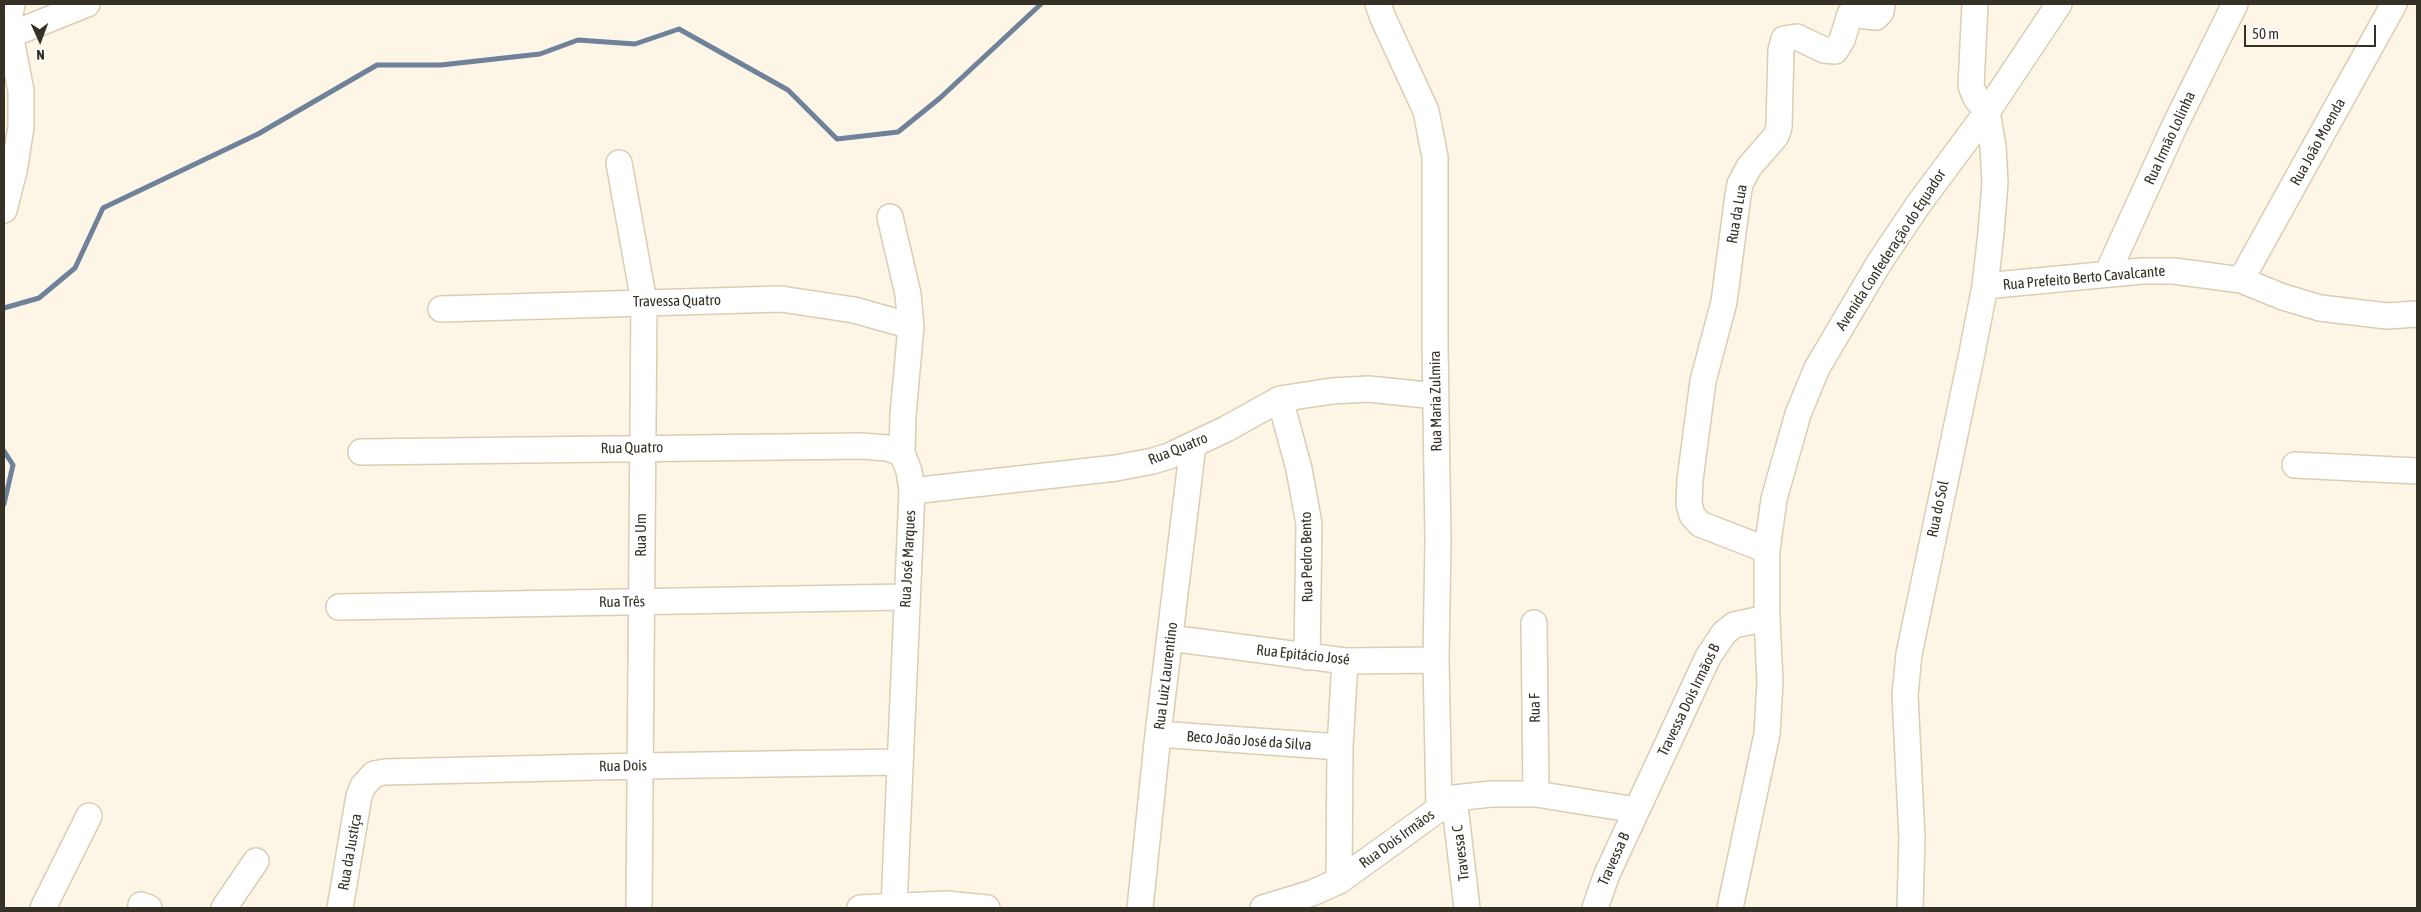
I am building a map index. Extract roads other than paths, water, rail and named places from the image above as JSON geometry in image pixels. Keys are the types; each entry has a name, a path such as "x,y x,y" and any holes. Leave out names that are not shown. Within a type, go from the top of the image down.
{"street":[{"path":"5,204 9,162 21,127 22,91 8,24 12,4"},
{"path":"10,35 87,4"},
{"name":"Rua Maria Zulmira","path":"1378,4 1419,94 1432,130 1435,156 1438,589 1436,660 1446,804"},
{"name":"Rua da Lua","path":"1767,550 1700,524 1692,515 1689,504 1690,480 1703,381 1724,302 1740,184 1749,167 1772,143 1778,127 1782,43 1788,37 1797,37 1824,50 1835,51 1842,40 1850,14 1876,17 1881,12 1882,4"},
{"path":"1976,4 1971,86 1976,98 1988,112"},
{"name":"Avenida Confederação do Equador","path":"1730,908 1766,734 1770,682 1766,618 1767,550 1774,499 1798,414 1817,368 1845,318 1907,221 1988,112 2059,4"},
{"name":"Rua Irmão Lolinha","path":"2107,274 2175,125 2235,4"},
{"name":"Rua João Moenda","path":"2242,280 2394,4"},
{"name":"Rua do Sol","path":"1910,908 1912,838 1905,695 1909,654 1985,286 1994,182 1993,146 1988,112"},
{"name":"Rua Um","path":"619,163 644,302 639,908"},
{"name":"Rua José Marques","path":"890,217 908,294 911,326 903,415 902,453 909,471 912,492 894,906"},
{"name":"Rua Prefeito Berto Cavalcante","path":"1985,286 2107,274 2174,271 2242,280 2283,297 2320,308 2387,316 2417,314"},
{"name":"Travessa Quatro","path":"441,309 644,302 781,300 801,301 854,310 911,326"},
{"name":"Rua Quatro","path":"912,492 1135,465 1169,456 1280,400 1332,391 1368,389 1436,396"},
{"name":"Rua Pedro Bento","path":"1280,400 1301,479 1309,524 1310,573 1306,657"},
{"name":"Rua Luiz Laurentino","path":"1140,908 1158,734 1193,445"},
{"name":"Rua Quatro","path":"362,452 862,446 887,448 902,453"},
{"path":"2295,465 2417,471"},
{"name":"Rua Três","path":"339,607 906,596"},
{"name":"Travessa Dois Irmãos B","path":"1636,810 1708,657 1716,644 1734,625 1766,618"},
{"name":"Rua F","path":"1534,623 1536,794"},
{"name":"Rua Epitácio José","path":"1170,638 1344,661 1436,660"},
{"path":"1339,881 1340,747 1344,661"},
{"name":"Beco João José da Silva","path":"1158,734 1340,747"},
{"name":"Rua Dois","path":"360,796 363,786 370,777 385,772 900,762"},
{"name":"Rua Dois Irmãos","path":"1263,908 1312,893 1339,881 1446,804 1491,794 1536,794 1636,810"},
{"name":"Rua da Justiça","path":"340,908 360,796"},
{"name":"Travessa C","path":"1446,804 1467,908"},
{"name":"Travessa B","path":"1595,908 1607,874 1636,810"},
{"path":"43,908 89,816"},
{"path":"224,908 256,861"},
{"path":"860,908 946,904 987,908"}],"waterway":[{"path":"4,308 39,298 75,268 103,208 258,134 377,65 441,65 540,54 578,40 635,44 679,29 788,90 837,139 898,132 940,98 1041,4"},
{"path":"4,451 13,465 4,504"}]}
